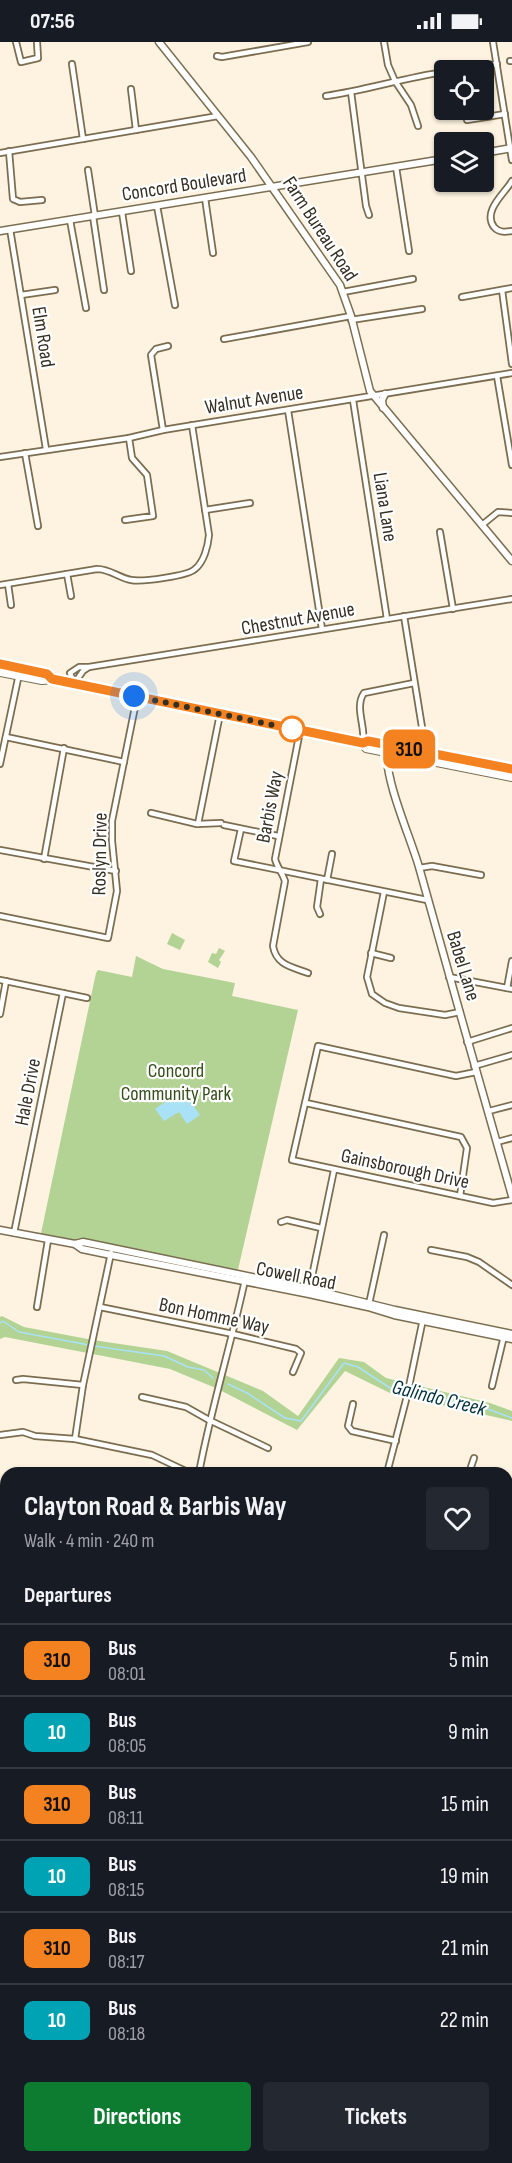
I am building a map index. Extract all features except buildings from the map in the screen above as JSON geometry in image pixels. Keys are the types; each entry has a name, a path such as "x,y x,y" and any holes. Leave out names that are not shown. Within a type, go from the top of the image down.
{"main road":[{"path":"0,664 20,672"},
{"path":"0,672 47,674 52,679 74,684 300,731 363,743 368,741 387,748 512,777"},
{"path":"387,748 426,752 512,769"}],"street":[{"path":"16,42 21,62 38,58 37,42"},
{"name":"Farm Bureau Road","path":"159,42 273,187 343,292 370,391 384,411 512,561"},
{"path":"217,56 222,57 275,45 308,42"},
{"path":"384,42 388,65 395,81 411,105 418,126"},
{"path":"493,42 512,160"},
{"path":"72,64 83,139"},
{"path":"326,96 434,74"},
{"path":"131,89 136,130"},
{"path":"351,92 369,215"},
{"path":"494,116 505,114"},
{"path":"0,153 218,117"},
{"path":"494,151 511,148"},
{"path":"9,152 13,199 20,202 42,200"},
{"name":"Concord Boulevard","path":"0,231 434,161"},
{"path":"396,167 409,251"},
{"path":"88,170 104,290"},
{"path":"512,181 493,207 490,217 498,231 512,231"},
{"path":"205,198 213,253"},
{"path":"157,206 176,305"},
{"path":"122,212 131,271"},
{"path":"70,220 86,308"},
{"name":"Elm Road","path":"10,229 46,449"},
{"path":"343,292 413,279"},
{"path":"462,297 512,288"},
{"path":"21,296 55,290"},
{"path":"502,290 512,364"},
{"path":"224,339 422,309"},
{"path":"163,430 151,356 156,349 168,346"},
{"name":"Walnut Avenue","path":"0,457 129,438 192,425 512,373"},
{"path":"497,376 512,465"},
{"path":"384,411 382,403 385,394"},
{"name":"Liana Lane","path":"353,400 387,619"},
{"path":"288,410 322,630"},
{"path":"0,585 105,569 130,580 140,581 195,570 208,542 192,425"},
{"path":"124,520 153,516 147,475 132,458 129,438"},
{"path":"26,453 38,526"},
{"path":"205,510 250,503"},
{"path":"482,525 498,512 512,513"},
{"path":"440,532 453,609"},
{"path":"67,574 71,596"},
{"path":"8,584 11,605"},
{"name":"Chestnut Avenue","path":"74,684 70,673 79,667 512,599"},
{"path":"404,616 426,752"},
{"path":"74,684 83,670 90,667"},
{"path":"0,764 20,672"},
{"path":"363,743 365,733 360,705 361,696 364,693 414,683"},
{"name":"Roslyn Drive","path":"0,916 108,938 117,891 112,821 137,697"},
{"path":"198,824 220,714"},
{"name":"Barbis Way","path":"300,731 275,859 285,881 273,946 274,954 279,962 308,973"},
{"path":"6,737 124,762"},
{"path":"44,859 64,748"},
{"name":"Babel Lane","path":"387,748 391,778 419,868 512,1198"},
{"path":"151,813 198,824 222,824 278,836"},
{"path":"241,829 234,861 427,900"},
{"path":"0,850 116,871"},
{"path":"320,914 316,907 332,854"},
{"path":"419,868 432,866 481,875"},
{"path":"384,892 367,977 372,994 385,1003 399,1008 446,1015 460,1012"},
{"path":"371,953 391,957"},
{"path":"449,977 509,988 512,961"},
{"path":"0,1014 3,981 87,998"},
{"name":"Hale Drive","path":"14,1233 63,993"},
{"path":"468,1042 512,1028"},
{"path":"460,1196 467,1148 461,1137 306,1103 318,1046 456,1076 512,1055"},
{"name":"Gainsborough Drive","path":"306,1103 292,1160 493,1203 512,1198"},
{"path":"489,1111 512,1105"},
{"path":"496,1142 512,1138"},
{"path":"309,1291 334,1170"},
{"path":"281,1222 287,1220 321,1228"},
{"name":"Cowell Road","path":"0,1230 75,1244 83,1242 111,1252 309,1291 423,1319 508,1336"},
{"path":"369,1304 384,1235"},
{"path":"37,1307 48,1240"},
{"path":"431,1250 467,1257 479,1262 512,1285"},
{"path":"75,1439 83,1385 111,1252"},
{"path":"200,1467 209,1420 233,1334 245,1279"},
{"name":"Bon Homme Way","path":"100,1307 296,1349 301,1353 293,1372"},
{"path":"389,1467 407,1396 423,1319"},
{"path":"492,1386 508,1336"},
{"path":"16,1380 83,1385"},
{"path":"142,1397 186,1407 268,1448"},
{"path":"352,1404 348,1426 352,1431 396,1441"},
{"path":"0,1435 23,1432 35,1436 75,1439 152,1455 177,1467"},
{"path":"471,1467 474,1458"}],"green space":[{"path":"172,933 185,940 180,950 167,944"},
{"path":"219,948 225,951 219,960 221,962 218,968 208,962 212,953 216,954"},
{"name":"Concord Community Park","path":"136,956 163,969 235,983 232,996 298,1010 237,1274 83,1242 40,1238 96,973 98,970 132,977"},
{"path":"0,1317 24,1327 167,1351 263,1391 298,1416 339,1358 364,1362 386,1378 490,1403 512,1411 512,1421 390,1393 345,1371 297,1430 218,1389 170,1369 5,1337 0,1339"}],"water":[{"path":"183,1090 200,1115 187,1124 179,1112 164,1121 155,1109"}],"waterway":[{"name":"Galindo Creek","path":"0,1323 3,1321 19,1332 89,1345"},
{"name":"Galindo Creek","path":"94,1346 164,1356 188,1367 204,1370 213,1378"},
{"name":"Galindo Creek","path":"228,1384 247,1393 285,1418 301,1421 344,1363 358,1367 390,1388 485,1408 512,1418"}],"bus line":[{"name":"310","path":"0,664 47,674 52,679 223,715 363,743 368,741 512,769"}],"route":[{"path":"134,696 292,729"}]}
